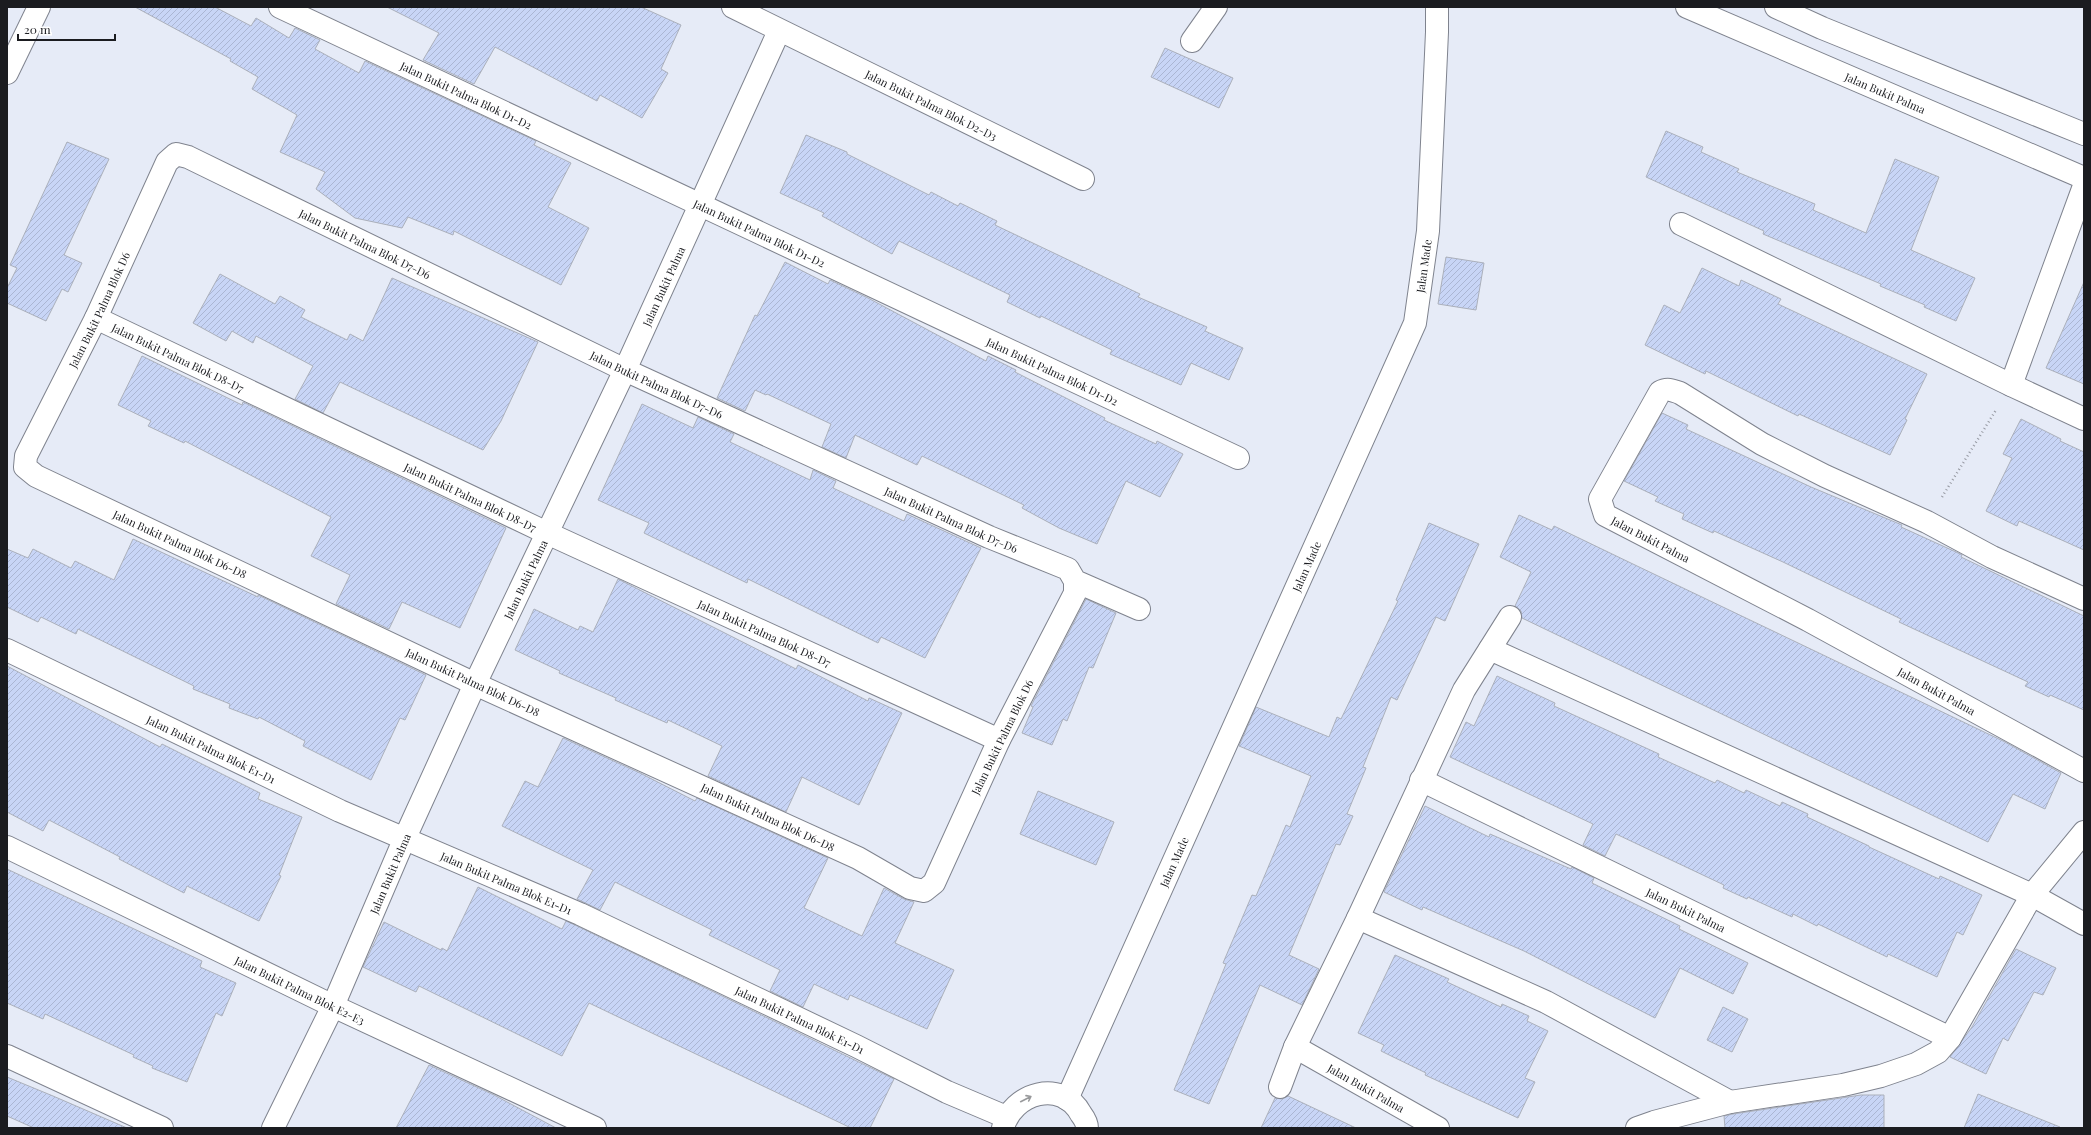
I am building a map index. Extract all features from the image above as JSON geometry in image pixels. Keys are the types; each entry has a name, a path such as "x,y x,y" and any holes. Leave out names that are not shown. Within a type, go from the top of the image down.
{"street":[{"path":"7,73 39,7"},
{"name":"Jalan Bukit Palma Blok D1-D2","path":"280,7 699,206 1238,458"},
{"name":"Jalan Bukit Palma Blok D2-D3","path":"733,7 779,31 1083,179"},
{"path":"1192,41 1216,7"},
{"name":"Jalan Made","path":"1067,1099 1415,323 1428,231 1437,7"},
{"name":"Jalan Bukit Palma","path":"1687,7 2084,178"},
{"path":"1776,7 1822,28 2084,134"},
{"name":"Jalan Bukit Palma","path":"273,1128 333,1006 404,840 475,684 625,370 779,31"},
{"name":"Jalan Bukit Palma Blok D6","path":"25,467 26,456 96,318 167,162 176,154"},
{"name":"Jalan Bukit Palma Blok D7-D6","path":"176,154 188,157 625,370 989,537 1068,569 1075,581 1139,609"},
{"path":"2011,386 2084,186"},
{"path":"1681,224 2011,386 2084,419"},
{"name":"Jalan Bukit Palma Blok D8-D7","path":"96,318 547,533 999,740"},
{"name":"Jalan Bukit Palma","path":"2084,599 1992,557 1927,522 1769,448 1680,393 1667,389 1660,392 1600,499 1605,515 1808,620 2084,771"},
{"name":"Jalan Bukit Palma Blok D6-D8","path":"25,467 36,476 475,684 850,855 910,888 924,891"},
{"name":"Jalan Bukit Palma Blok D6","path":"924,891 934,883 999,740 1075,593 1075,581"},
{"path":"1280,1087 1295,1046 1358,918 1464,690 1510,617"},
{"path":"1490,649 2032,894 2084,924"},
{"name":"Jalan Bukit Palma Blok E1-D1","path":"7,650 340,811 404,840 580,914 856,1046 1004,1122"},
{"name":"Jalan Bukit Palma","path":"1421,780 1950,1038"},
{"path":"1637,1128 1654,1122 1730,1102 1843,1085 1881,1076 1916,1064 1938,1052 1950,1038 2032,894 2084,832"},
{"name":"Jalan Bukit Palma Blok E2-E3","path":"7,847 333,1006 595,1128"},
{"path":"1358,918 1546,1002 1730,1102"},
{"name":"Jalan Bukit Palma","path":"1295,1046 1438,1128"},
{"path":"7,1056 162,1128"},
{"path":"1004,1122 1018,1102 1034,1095 1051,1093 1067,1099 1079,1110 1087,1128"}],"path":[{"path":"1927,522 2011,386"}],"building":[{"path":"135,7 215,7 251,26 256,18 289,38 295,28 320,40 315,49 359,73 365,61 536,141 534,145 571,163 548,207 589,228 561,285 454,231 453,235 408,217 402,228 355,218 316,189 325,172 280,152 297,115 252,89 258,77 230,61 231,59"},
{"path":"387,7 641,7 681,25 661,69 668,73 642,118 600,95 597,101 495,47 474,84 423,60 439,33"},
{"path":"1165,48 1233,78 1219,108 1151,77"},
{"path":"1666,131 1703,147 1701,152 1739,169 1737,172 1815,204 1813,210 1866,233 1895,159 1939,177 1911,250 1975,278 1956,321 1924,307 1925,305 1880,286 1881,284 1763,234 1764,231 1646,177"},
{"path":"806,135 847,152 847,154 929,195 931,192 958,206 960,203 997,221 995,225 1140,294 1138,297 1207,327 1205,331 1243,348 1229,380 1191,363 1181,385 1110,354 1112,350 1041,316 1040,318 1007,302 1010,295 899,241 892,254 822,216 824,213 780,193"},
{"path":"67,142 109,159 64,255 82,263 68,292 62,289 46,321 7,303 7,288 17,268 10,265"},
{"path":"1446,257 1484,263 1476,310 1438,304"},
{"path":"785,262 828,284 830,280 868,298 986,361 988,356 1016,370 1015,372 1105,418 1104,420 1156,444 1157,441 1183,454 1160,497 1126,481 1097,544 1059,528 1022,508 1024,505 922,456 917,465 855,435 846,458 822,447 831,424 767,394 766,395 755,390 745,411 717,398 755,315 757,316"},
{"path":"1702,268 1739,286 1741,280 1781,299 1778,304 1927,374 1905,419 1907,420 1890,455 1799,414 1798,416 1706,371 1705,374 1645,345 1664,305 1680,313"},
{"path":"220,274 275,304 280,296 305,310 301,317 347,340 350,334 363,341 392,278 538,342 501,421 483,450 340,382 323,413 295,399 313,366 256,336 253,343 232,331 226,341 193,323"},
{"path":"2084,282 2084,384 2046,368"},
{"path":"142,356 242,405 243,402 506,528 460,628 402,602 389,629 336,604 350,575 311,556 331,517 185,441 184,443 148,426 151,421 118,405"},
{"path":"642,404 693,428 698,417 734,434 730,442 810,480 813,470 836,481 833,488 904,521 907,514 981,548 925,658 881,637 878,643 748,579 747,583 644,533 649,523 598,500"},
{"path":"1662,413 1688,425 1686,429 1811,487 1902,525 1901,527 1962,555 1961,557 2084,616 2084,710 2025,686 2028,682 1899,622 1901,619 1783,562 1714,531 1713,533 1682,519 1684,514 1655,501 1658,497 1624,481"},
{"path":"2021,419 2061,439 2060,441 2084,452 2084,550 2019,521 2017,526 1986,511 2012,458 2003,454"},
{"path":"1519,515 1552,530 1554,526 2003,741 2061,773 2045,809 2013,794 1988,842 1522,618 1521,611 1515,606 1531,572 1500,557"},
{"path":"1429,523 1479,544 1445,621 1436,617 1397,700 1391,697 1363,767 1366,768 1347,814 1353,816 1340,845 1336,844 1289,955 1319,969 1302,1005 1260,985 1209,1104 1174,1090 1226,964 1223,963 1252,895 1256,896 1286,825 1290,827 1311,776 1239,746 1256,707 1329,737 1337,717 1341,719 1398,601 1396,600"},
{"path":"133,539 258,597 258,595 426,675 405,720 400,718 371,780 303,746 305,741 259,717 258,719 229,708 230,704 193,689 194,686 78,629 76,634 41,617 38,622 7,607 7,549 28,558 33,549 71,568 75,561 114,580"},
{"path":"618,579 796,669 798,665 868,701 869,698 902,713 859,805 802,777 786,812 708,776 722,746 668,720 667,723 615,700 616,698 559,673 560,671 515,650 534,609 578,630 580,626 593,632"},
{"path":"1086,599 1116,613 1093,668 1089,667 1067,721 1063,719 1052,745 1022,733 1033,707 1031,706"},
{"path":"7,666 160,747 162,744 260,793 258,799 302,817 279,875 281,876 259,921 187,886 184,893 119,859 120,857 49,820 43,831 7,812"},
{"path":"1497,676 1555,703 1554,706 1659,754 1658,757 1715,783 1717,780 1744,793 1746,790 1780,806 1782,802 1808,814 1807,817 1869,847 1939,879 1940,876 1982,895 1963,935 1957,932 1937,977 1888,954 1887,957 1818,924 1817,926 1793,914 1792,917 1748,897 1747,899 1723,888 1724,885 1616,834 1605,856 1583,845 1593,824 1450,757 1466,722 1474,726"},
{"path":"563,738 640,773 695,801 697,798 828,858 804,908 862,936 884,888 904,899 914,902 895,943 954,970 927,1029 850,995 848,1000 814,984 803,1007 770,991 780,970 709,935 712,930 615,882 600,910 577,899 593,870 502,826 525,781 538,787"},
{"path":"1038,791 1114,822 1096,865 1020,834"},
{"path":"1425,806 1489,837 1490,834 1571,869 1572,867 1594,878 1592,883 1680,926 1679,929 1748,963 1733,994 1680,968 1655,1018 1524,951 1423,907 1422,910 1384,892"},
{"path":"7,869 202,961 200,967 236,983 222,1016 216,1013 187,1082 152,1068 153,1066 133,1057 134,1055 45,1014 43,1019 7,1003"},
{"path":"478,887 562,929 566,921 575,925 894,1079 870,1128 851,1128 589,1003 562,1056 419,986 416,992 363,967 384,922 441,950 442,948 447,951"},
{"path":"2016,949 2056,968 2043,995 2034,992 2008,1041 2003,1038 1986,1074 1950,1057 1972,1027"},
{"path":"1395,955 1449,979 1447,982 1501,1007 1502,1004 1529,1016 1527,1021 1548,1031 1525,1078 1535,1082 1518,1118 1425,1075 1426,1073 1381,1051 1384,1045 1358,1033"},
{"path":"1723,1007 1748,1019 1732,1052 1707,1040"},
{"path":"429,1065 494,1095 556,1128 396,1128"},
{"path":"7,1077 127,1128 34,1128 7,1116"},
{"path":"1978,1094 2060,1127 2060,1128 1964,1128"},
{"path":"1861,1095 1884,1095 1884,1128 1725,1128 1724,1116"},
{"path":"1288,1096 1356,1128 1261,1128 1275,1098 1282,1099"}]}
